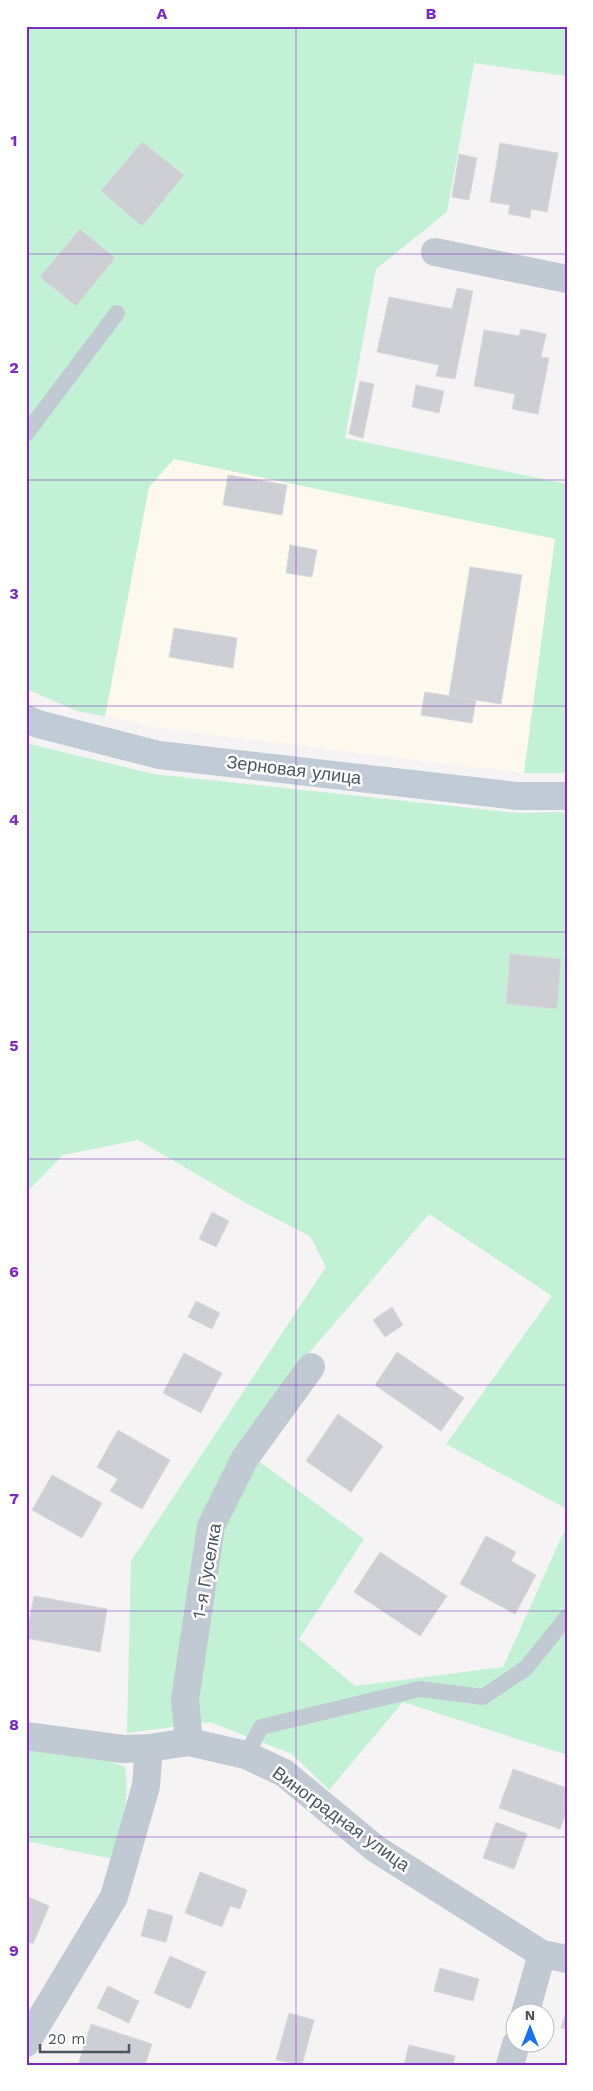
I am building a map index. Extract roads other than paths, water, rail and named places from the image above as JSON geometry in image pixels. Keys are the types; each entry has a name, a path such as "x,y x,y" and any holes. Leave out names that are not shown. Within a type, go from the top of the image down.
{"street":[{"path":"434,252 567,279"},
{"name":"Зерновая улица","path":"26,719 38,724 159,754 517,796 567,796"},
{"name":"1-я Гуселка","path":"188,1742 186,1700 211,1526 245,1458 311,1367"},
{"name":"Виноградная улица","path":"26,1736 123,1749 149,1748 188,1742 246,1755 284,1773 376,1849 554,1957"},
{"path":"26,2043 114,1897 146,1786 149,1748"},
{"path":"530,2004 554,1957"}],"lane":[{"path":"26,434 117,313"},
{"path":"246,1755 261,1727 420,1689 483,1697 526,1668 567,1617"}]}
